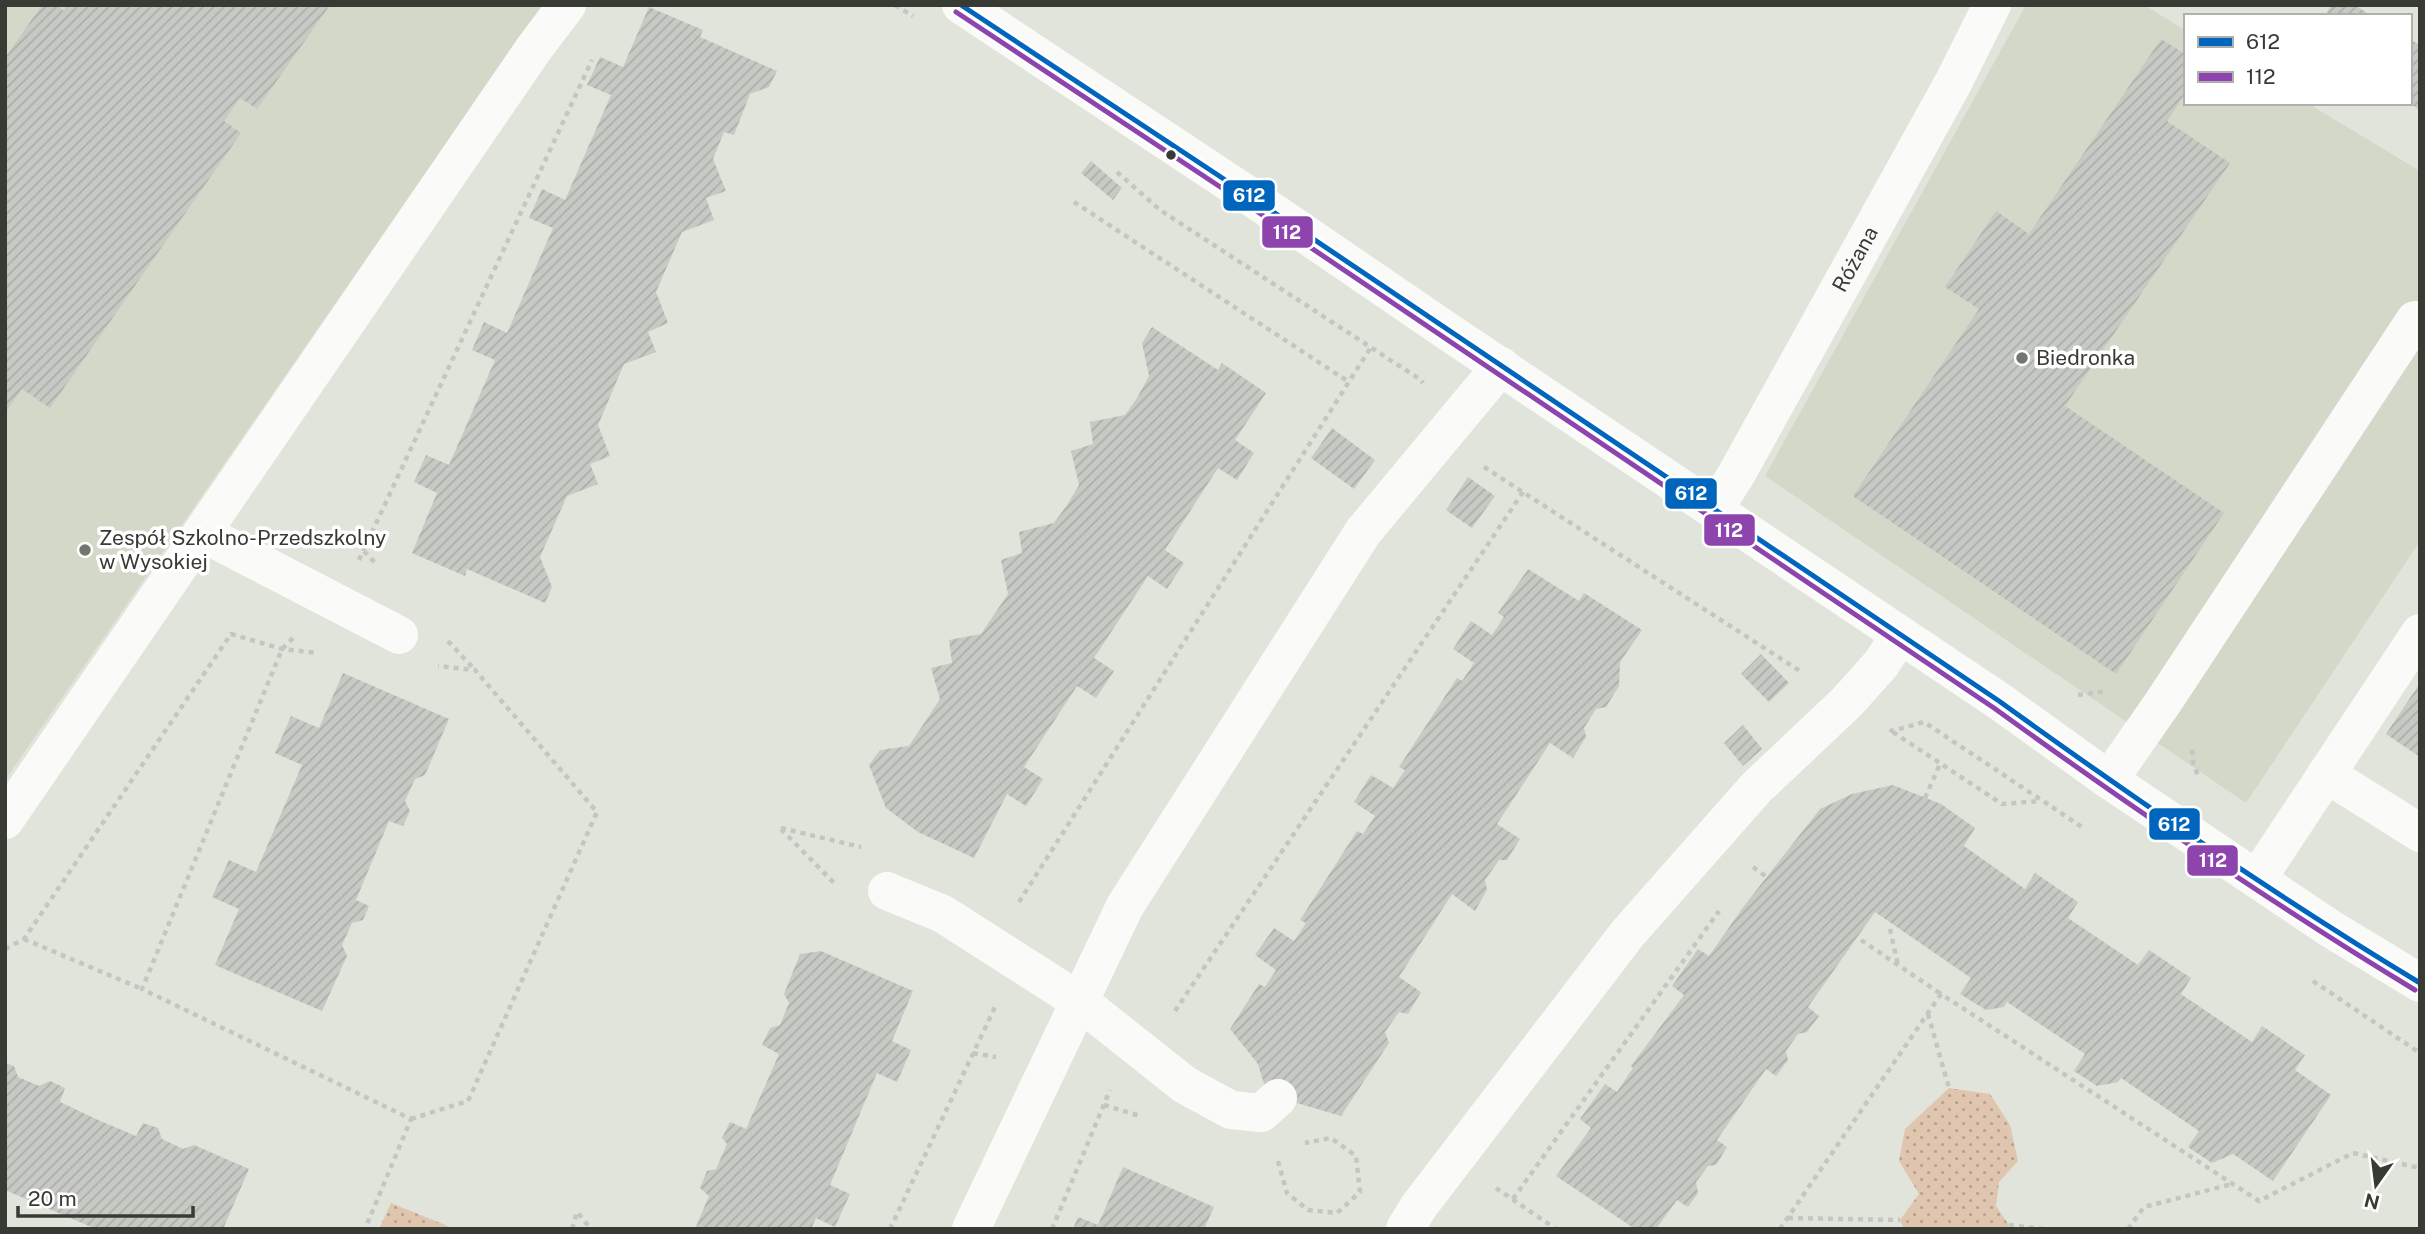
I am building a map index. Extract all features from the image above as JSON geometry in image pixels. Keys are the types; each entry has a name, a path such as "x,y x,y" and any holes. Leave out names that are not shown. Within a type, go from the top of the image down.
{"street":[{"path":"5,820 527,58 568,5"},
{"path":"961,5 1999,701 2109,780 2331,929 2420,983"},
{"name":"Różana","path":"1714,509 1736,475 1946,95 1992,5"},
{"path":"2109,780 2415,320"},
{"path":"971,1229 1125,906 1363,532 1500,366"},
{"path":"202,533 400,635"},
{"path":"2257,879 2420,632"},
{"path":"1405,1229 1455,1159 1628,933 1756,788 1856,693 1881,664 1900,635"},
{"path":"2326,774 2420,833"},
{"path":"887,891 943,914 1079,1001 1185,1084 1231,1110 1261,1113 1278,1098"}],"path":[{"path":"1074,202 1349,382"},
{"path":"1015,909 1371,348"},
{"path":"1173,1015 1523,492"},
{"path":"5,949 24,939 231,634 282,649"},
{"path":"411,1119 468,1101 597,812 461,655"},
{"path":"443,667 475,670"},
{"path":"1892,731 2002,804 2040,801"},
{"path":"1925,797 1940,764"},
{"path":"842,891 781,828 859,847"},
{"path":"1744,877 1751,866 1767,877"},
{"path":"1513,1199 1720,910"},
{"path":"1890,929 1899,966"},
{"path":"24,939 142,989"},
{"path":"1861,940 2259,1201 2353,1153 2420,1168"},
{"path":"1780,1229 1941,994"},
{"path":"890,1229 996,1004"},
{"path":"1928,1014 1949,1087"},
{"path":"1052,1229 1112,1086"},
{"path":"1455,1159 1556,1229"},
{"path":"2128,1229 2144,1207 2233,1183"},
{"path":"572,1229 578,1212 591,1229"},
{"path":"1788,1218 1900,1220"},
{"path":"2009,1225 2043,1229"}],"shaded area":[{"name":"Zespół Szkolno-Przedszkolny w Wysokiej","path":"5,5 542,5 5,780"},
{"path":"2026,5 2144,5 2184,29 2184,105 2310,105 2420,171 2420,541 2246,803 1765,476"},
{"path":"1949,1088 1990,1094 2010,1125 2018,1161 1999,1182 1996,1206 2009,1225 2006,1229 1904,1229 1900,1220 1919,1194 1899,1161 1905,1129"},
{"path":"391,1203 455,1229 379,1229"}],"building":[{"path":"42,5 57,5 64,11 68,5 330,5 257,109 240,98 224,121 241,133 50,408 22,389 5,413 5,58"},
{"path":"2331,5 2355,5 2369,14 2326,14"},
{"path":"649,7 703,30 700,37 777,71 769,87 750,94 734,135 724,132 713,159 726,191 706,198 714,220 682,232 656,292 668,323 648,332 656,352 624,364 598,425 610,456 590,464 598,484 567,496 540,557 552,587 545,603 467,569 465,576 412,553 437,493 414,482 426,455 449,465 495,360 472,350 484,322 507,333 553,228 529,218 542,189 565,200 611,95 587,85 600,57 623,67"},
{"name":"Biedronka","path":"2161,39 2184,53 2184,96 2167,121 2230,163 2065,406 2224,513 2116,674 1853,496 1979,309 1945,287 1996,211 2029,234"},
{"path":"2411,40 2420,45 2420,110 2411,104"},
{"path":"1091,161 1122,188 1113,200 1081,173"},
{"path":"1152,327 1218,370 1222,363 1266,393 1235,440 1254,453 1237,480 1218,468 1165,550 1184,563 1167,589 1148,576 1094,658 1114,671 1096,698 1077,686 1024,767 1043,779 1026,806 1007,794 974,858 918,832 886,808 869,765 880,750 909,746 940,699 931,668 952,663 949,640 981,634 1008,594 1001,560 1022,553 1019,532 1054,523 1067,505 1079,485 1071,451 1093,444 1090,422 1125,415 1137,398 1149,376 1142,343"},
{"path":"1332,428 1375,460 1354,489 1311,458"},
{"path":"1468,477 1495,496 1472,528 1446,510"},
{"path":"1528,569 1579,601 1584,593 1642,630 1620,662 1619,686 1606,707 1596,709 1584,728 1586,737 1573,758 1550,743 1497,824 1520,839 1507,860 1499,860 1485,880 1487,890 1475,911 1452,894 1399,977 1421,992 1408,1014 1399,1012 1385,1032 1389,1043 1341,1116 1267,1094 1258,1064 1230,1029 1259,984 1265,987 1276,970 1255,955 1274,928 1294,941 1306,923 1300,920 1357,831 1363,834 1375,816 1354,802 1371,775 1393,788 1405,770 1399,767 1457,678 1462,681 1474,663 1453,649 1471,621 1492,635 1504,617 1498,613"},
{"path":"1761,654 1789,683 1769,702 1741,674"},
{"path":"343,673 449,719 425,775 415,779 405,801 410,811 403,826 389,821 356,900 369,906 363,920 352,923 342,945 347,956 322,1011 215,965 239,909 212,897 229,860 256,872 302,765 275,753 291,716 319,728"},
{"path":"2420,683 2420,757 2386,734"},
{"path":"1743,725 1762,749 1743,766 1724,743"},
{"path":"1893,785 1941,804 1975,828 1964,846 2025,889 2035,873 2078,902 2068,918 2138,965 2149,950 2191,978 2181,994 2252,1042 2262,1026 2305,1055 2295,1070 2331,1095 2273,1181 2233,1154 2212,1163 2188,1147 2199,1131 2121,1078 2118,1082 2097,1086 2074,1071 2085,1054 2007,1002 2004,1007 1986,1010 1960,994 1971,978 1875,912 1808,1007 1819,1016 1807,1032 1798,1034 1786,1051 1788,1060 1776,1076 1766,1069 1717,1140 1727,1147 1716,1165 1708,1166 1696,1182 1698,1193 1688,1207 1677,1200 1656,1229 1635,1229 1556,1176 1591,1128 1580,1119 1605,1084 1617,1092 1633,1068 1631,1066 1684,995 1672,986 1698,949 1709,956 1744,906 1820,809 1852,794"},
{"path":"821,951 913,991 892,1041 911,1050 897,1082 877,1073 830,1185 850,1194 835,1227 816,1218 811,1229 695,1229 709,1196 700,1188 707,1171 716,1169 727,1144 722,1138 730,1122 746,1129 779,1054 762,1045 770,1028 780,1025 789,1003 784,994 800,954"},
{"path":"5,1063 14,1066 18,1077 39,1086 50,1081 65,1088 60,1102 98,1120 136,1136 143,1123 158,1128 162,1139 183,1149 194,1145 249,1169 223,1229 96,1229 5,1190"},
{"path":"1123,1167 1214,1207 1204,1229 1073,1229 1078,1217 1098,1225"}],"transit line":[{"name":"612","path":"961,5 1999,701 2206,846 2420,983"},
{"name":"112","path":"956,12 1994,708 2202,854 2415,990"}],"place":[{"name":"Biedronka","path":"2022,358"},
{"name":"Zespół Szkolno-Przedszkolny w Wysokiej","path":"85,550"}]}
